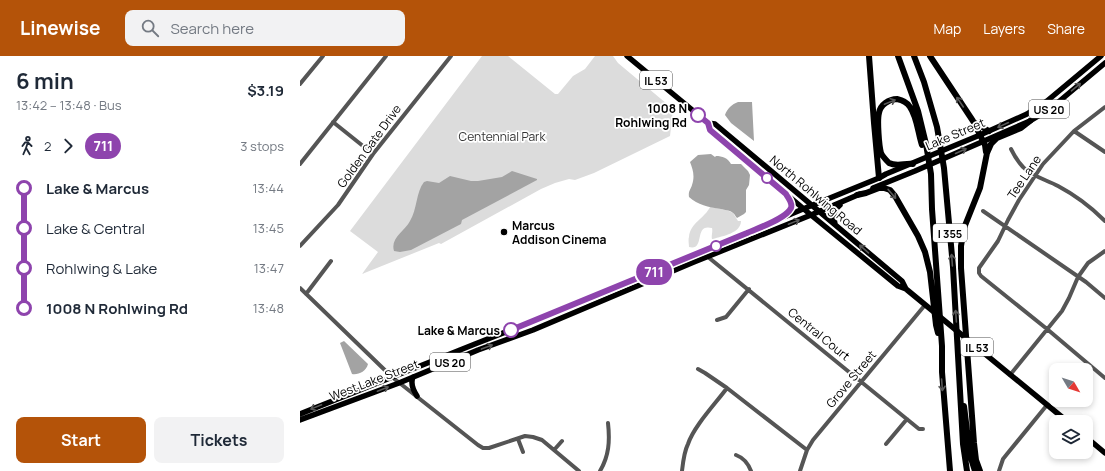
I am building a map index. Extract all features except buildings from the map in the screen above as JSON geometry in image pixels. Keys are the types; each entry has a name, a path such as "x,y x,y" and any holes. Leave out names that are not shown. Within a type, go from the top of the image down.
{"highway":[{"path":"869,56 879,178"},
{"path":"898,56 918,111 924,144"},
{"name":"I 355","path":"914,56 929,98 940,138 944,168 955,299 963,444 967,471"},
{"path":"930,56 973,121 985,145 987,153"},
{"path":"913,164 894,165 886,160 882,153 879,112 885,104 890,100 896,99 910,106 914,113 924,144"},
{"path":"973,121 979,126 990,131"},
{"path":"980,471 976,460 967,359 962,299 960,246 965,222 980,188 987,153 991,144 997,138 1020,128 1030,121"},
{"name":"I 355","path":"924,144 931,192 934,282"},
{"path":"857,195 880,188 887,188 892,193 918,236 928,260 934,282 936,325 942,344 942,372 950,470"},
{"path":"960,394 965,408 971,460 975,471"},
{"path":"972,412 983,471"}],"main road":[{"name":"North Rohlwing Road","path":"627,56 708,123 715,124 835,224 902,281 906,290"},
{"name":"Lake Street","path":"811,215 921,168 981,138 990,131 1027,114 1066,87 1101,56"},
{"name":"Lake Street","path":"803,209 886,174 1030,121 1050,108 1105,63"},
{"name":"North Rohlwing Road","path":"708,123 710,130 803,209 898,286 906,290 925,305 1059,415"},
{"path":"879,178 888,180 896,178"},
{"path":"780,219 791,208 791,203 786,194"},
{"path":"835,224 834,211 846,200"},
{"name":"West Lake Street","path":"300,414 536,320 803,209"},
{"name":"West Lake Street","path":"300,420 399,383 478,350 532,330 811,215"},
{"path":"413,377 412,385 417,396"},
{"path":"1093,443 1105,452"}],"street":[{"path":"300,84 323,56"},
{"path":"300,164 386,56"},
{"name":"Golden Gate Drive","path":"300,246 338,205 373,154 451,56"},
{"name":"Tee Lane","path":"1047,329 981,276 979,273 979,268 996,245 1020,199 1035,175 1052,152 1074,131 1105,107"},
{"path":"333,122 373,154"},
{"path":"1074,131 1105,152"},
{"path":"1011,149 1023,168 1070,192 1105,221"},
{"path":"983,211 1097,290 1105,298"},
{"path":"706,250 708,257"},
{"path":"1010,375 1066,306 1078,277 1088,263 1105,251"},
{"name":"Central Court","path":"708,257 919,429 923,429"},
{"path":"306,294 331,261"},
{"path":"300,288 392,377 483,448 489,448 525,436 533,437 542,440 579,471"},
{"path":"717,320 726,317 749,289"},
{"name":"Grove Street","path":"800,471 807,450 820,432 925,305"},
{"path":"1047,329 1105,378"},
{"path":"698,369 727,388 807,450"},
{"path":"682,471 683,459 693,433 727,388"},
{"path":"999,471 1003,459 1047,405"},
{"path":"886,444 907,419"},
{"path":"600,471 609,448 608,423"},
{"path":"518,439 523,452"},
{"path":"554,450 562,441"},
{"path":"736,455 745,460 751,471"}],"green space":[{"name":"Centennial Park","path":"482,56 508,56 555,94 558,94 573,76 585,69 595,56 613,56 618,63 673,109 670,136 594,173 575,180 569,179 555,183 541,189 441,244 439,243 362,274 378,252 350,231"},
{"path":"710,207 727,210 733,213 738,221 741,221 740,225 735,231 713,239 712,228 703,229 697,245 694,247 689,247 689,238 692,228"}],"shaded area":[{"path":"738,102 752,102 754,141 731,123 725,115 730,107"},
{"path":"711,154 715,157 718,156 725,158 731,164 741,164 750,175 749,185 746,190 746,212 737,218 730,211 704,205 689,197 693,182 693,170 690,162 698,155"},
{"path":"512,171 537,180 462,220 461,224 411,250 400,252 394,251 394,242 408,225 412,217 419,191 424,182 439,183 450,176 471,181 478,181 502,177"},
{"path":"344,341 368,364 366,369 362,372 352,374 340,343"}],"bus line":[{"name":"711","path":"511,330 780,219 788,212 791,208 791,203 786,194 710,130 708,123 698,115"}],"place":[{"name":"1008 N Rohlwing Rd","path":"698,115"},
{"name":"Marcus Addison Cinema","path":"504,232"},
{"name":"Lake & Marcus","path":"511,330"}]}
